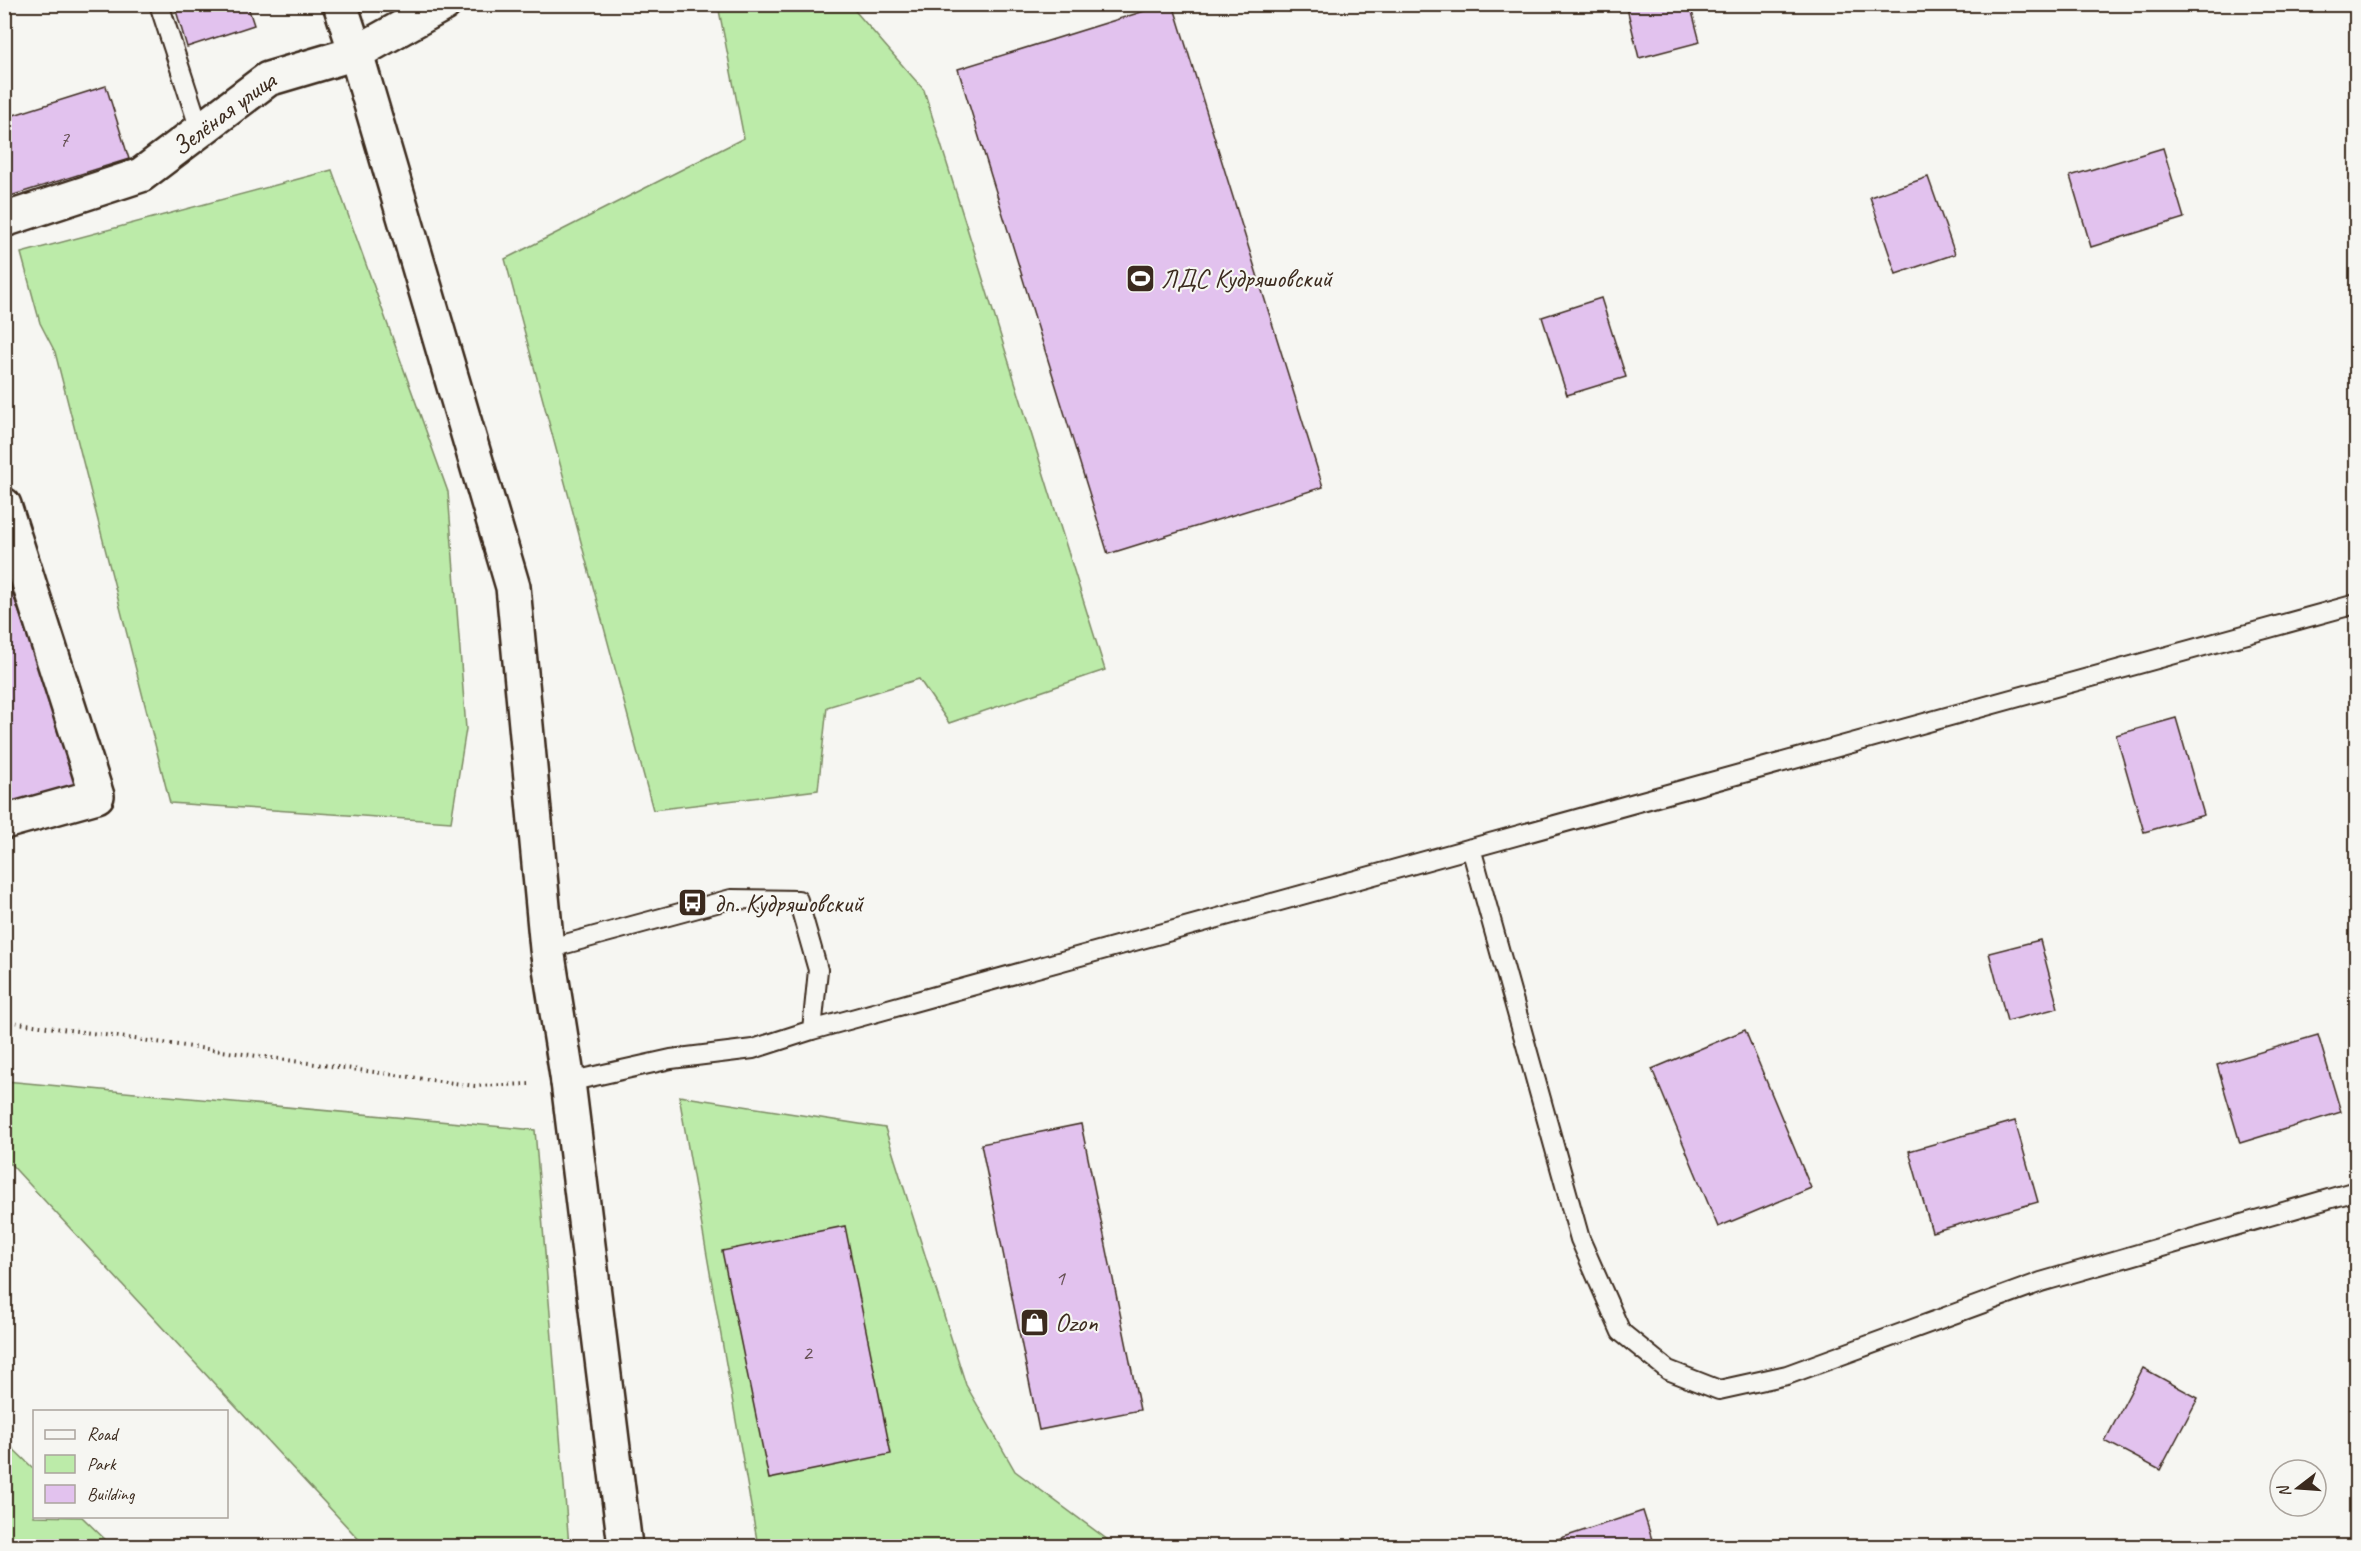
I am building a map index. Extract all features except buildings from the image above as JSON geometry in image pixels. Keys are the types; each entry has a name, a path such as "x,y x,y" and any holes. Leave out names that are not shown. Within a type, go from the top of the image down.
{"street":[{"path":"340,4 513,587 548,949 568,1082 625,1546"},
{"name":"Зелёная улица","path":"4,220 141,175 268,79 356,53 444,4"},
{"path":"4,505 97,796 4,822"}],"lane":[{"path":"159,4 200,130"},
{"path":"568,1082 671,1059 753,1049 812,1030 2356,604"},
{"path":"1471,848 1580,1239 1621,1332 1668,1370 1719,1390 1786,1375 2041,1282 2356,1191"},
{"path":"548,949 731,899 798,900 818,970 812,1030"}],"path":[{"path":"4,1021 475,1086 568,1082"}],"green space":[{"path":"718,5 850,5 924,90 1105,670 949,723 919,679 827,707 818,790 653,810 505,259 744,138"},
{"path":"332,170 448,492 466,729 451,822 170,803 55,352 40,323 21,253"},
{"path":"5,1081 535,1130 569,1546 365,1546 5,1158"},
{"path":"679,1096 885,1128 966,1385 1015,1471 1116,1546 758,1546"},
{"path":"4,1440 33,1468 33,1518 83,1518 112,1546 5,1546"}],"place":[{"name":"ЛДС Кудряшовский","path":"1140,278"},
{"name":"дп. Кудряшовский","path":"693,903"},
{"name":"Ozon","path":"1034,1322"}]}
